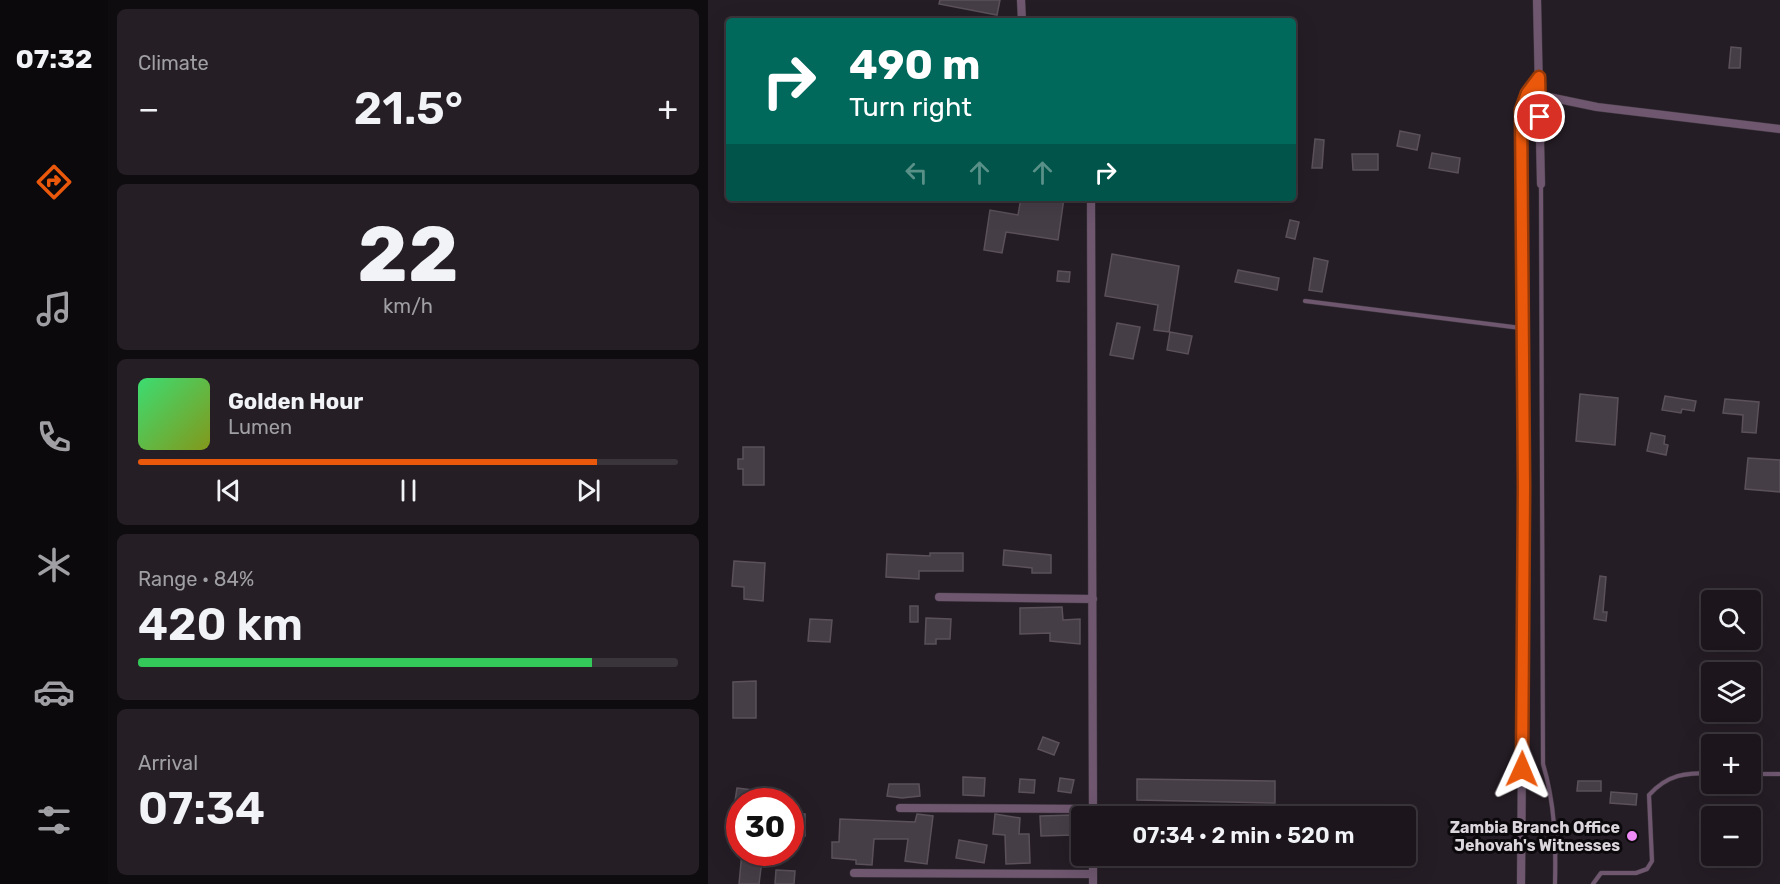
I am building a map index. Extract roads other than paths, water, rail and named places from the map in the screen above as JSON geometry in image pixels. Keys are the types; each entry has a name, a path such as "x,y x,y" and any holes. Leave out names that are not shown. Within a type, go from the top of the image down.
{"street":[{"path":"1021,0 1022,18"},
{"path":"1538,0 1541,184"},
{"path":"1521,884 1524,522 1521,110 1527,93 1539,77"},
{"path":"1539,95 1597,107 1780,129"},
{"path":"1092,201 1093,806"},
{"path":"939,597 1093,599"},
{"path":"900,808 1071,812"},
{"path":"1093,866 1093,884"},
{"path":"854,873 1093,874"}],"lane":[{"path":"1541,184 1543,764 1550,785 1556,835 1555,884"},
{"path":"1305,301 1521,328"},
{"path":"1593,884 1601,873 1636,873 1647,869 1652,861 1649,795 1661,782 1680,773 1701,773"},
{"path":"1761,774 1780,774"}],"place":[{"name":"Zambia Branch Office Jehovah's Witnesses","path":"1632,836"}]}
